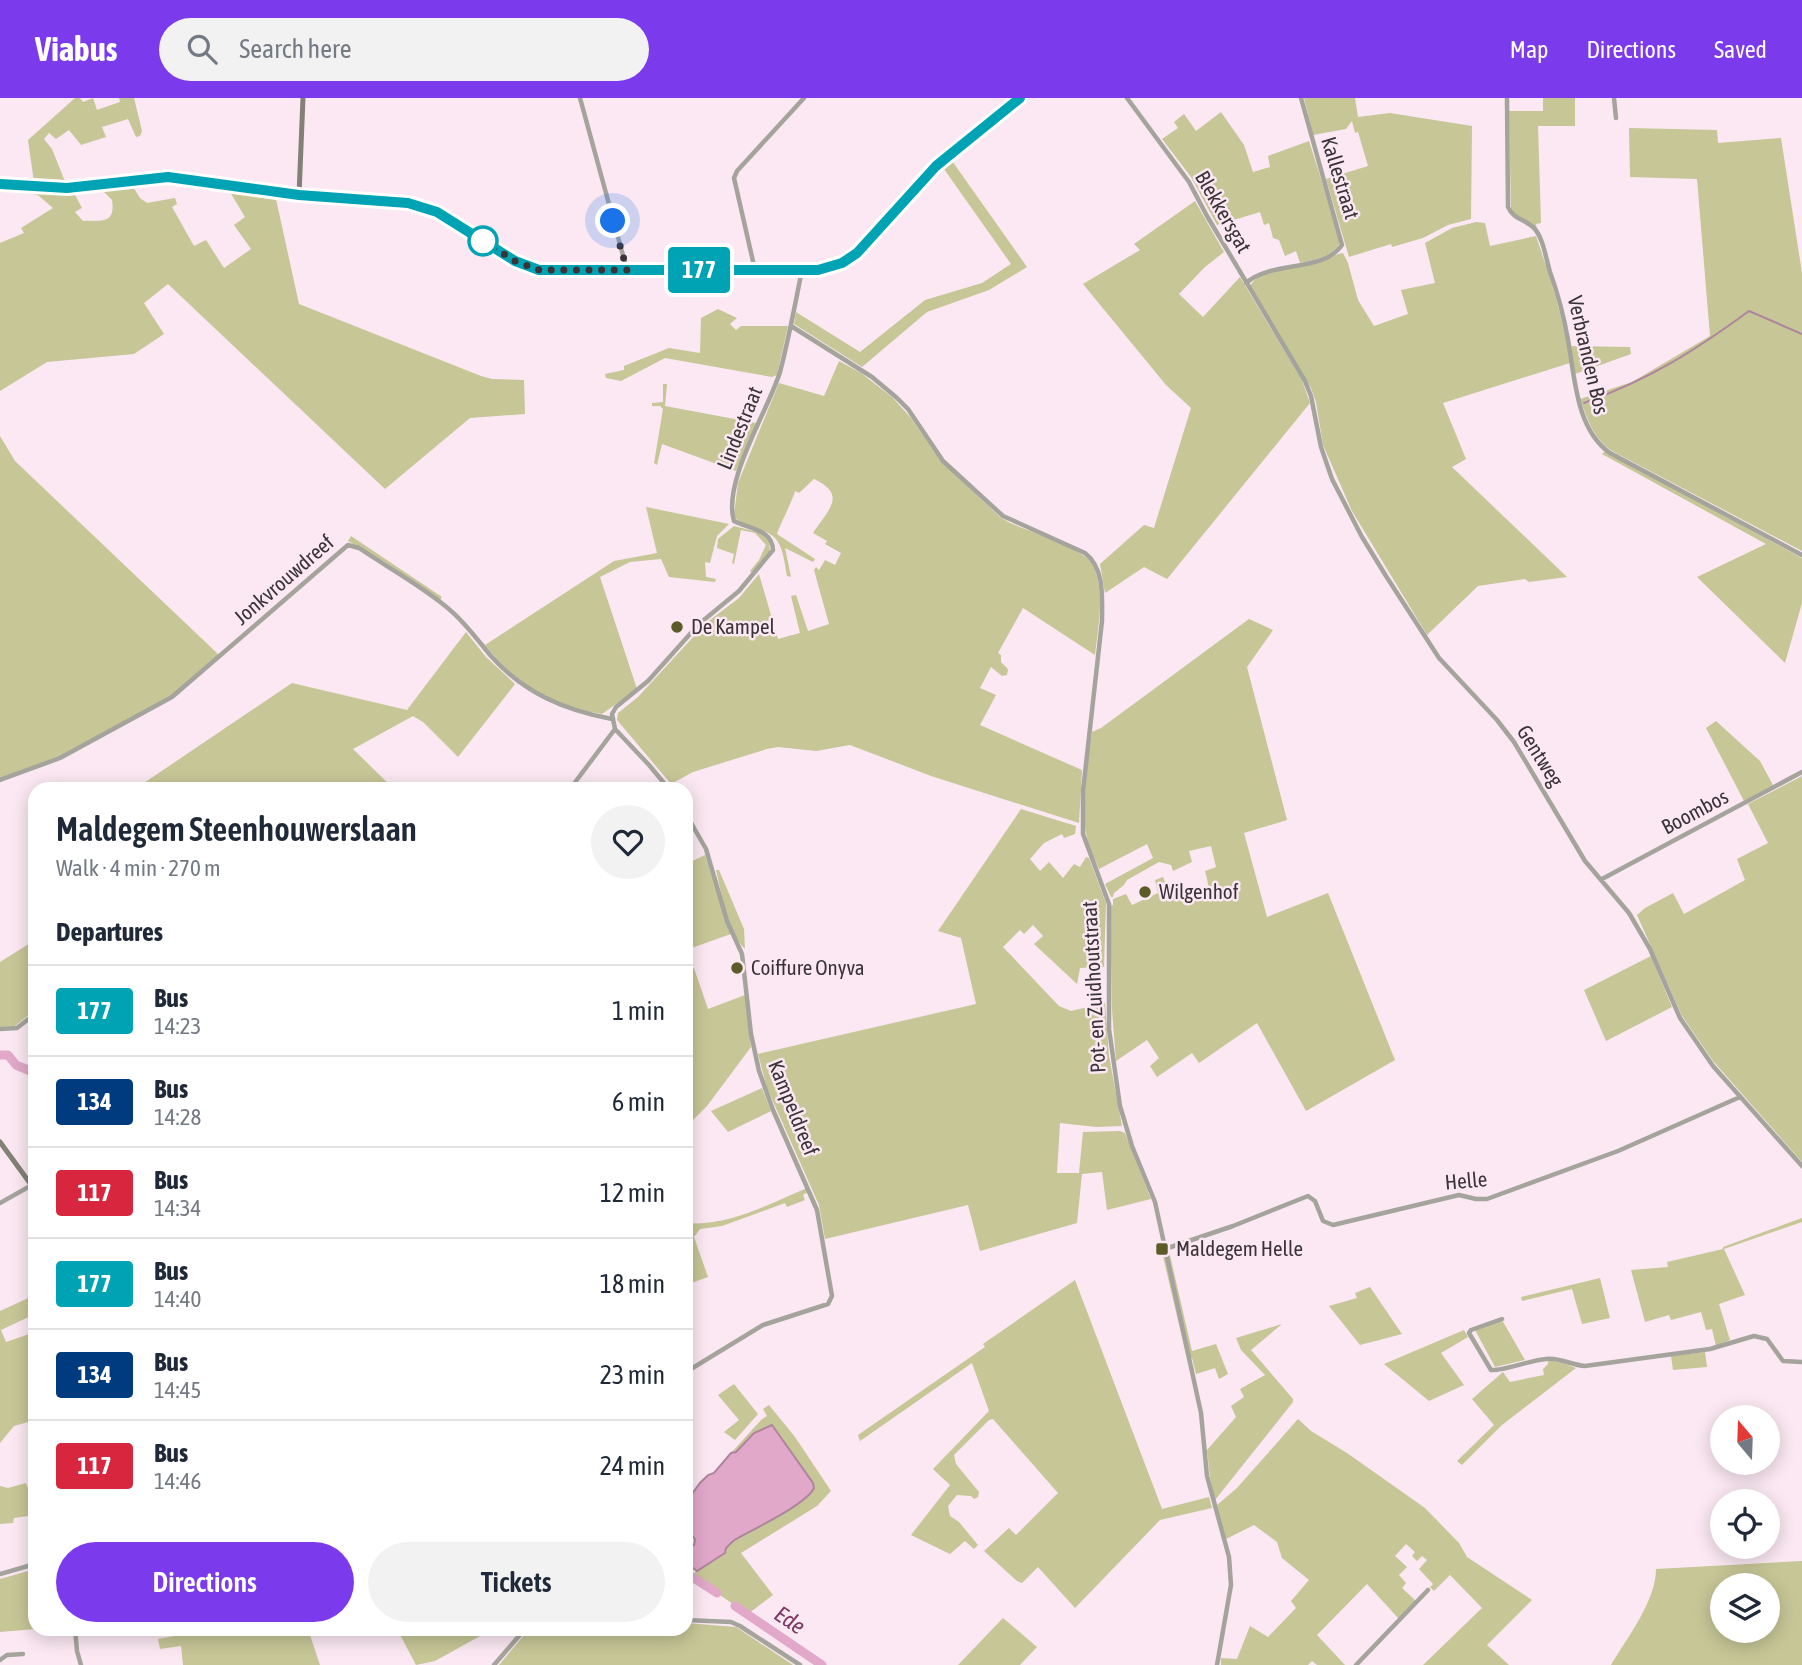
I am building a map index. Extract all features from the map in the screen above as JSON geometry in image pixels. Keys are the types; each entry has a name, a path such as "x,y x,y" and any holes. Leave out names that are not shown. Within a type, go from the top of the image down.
{"street":[{"path":"299,195 303,98"},
{"path":"580,98 627,270"},
{"path":"755,270 734,178 737,170 804,98"},
{"path":"0,184 67,188 168,177 299,195 408,203 422,206 450,220 515,261 539,270 802,270 830,267 857,253 936,166 1020,98"},
{"name":"Blekkersgat","path":"1127,98 1183,172 1283,346"},
{"name":"Kallestraat","path":"1246,283 1263,272 1323,260 1342,245 1301,98"},
{"name":"Verbranden Bos","path":"1507,98 1508,207 1513,216 1533,227 1538,235 1555,286 1577,393 1594,439 1610,453 1802,555"},
{"path":"1614,98 1616,118"},
{"name":"Lindestraat","path":"612,719 616,707 648,681 706,617 739,592 773,550 772,542 765,534 734,521 733,497 737,477 778,377 802,270"},
{"name":"Pot- en Zuidhoutstraat","path":"790,326 864,372 888,391 908,409 943,461 1003,516 1085,553 1098,569 1102,593 1102,621 1087,752 1082,825 1087,848 1109,904 1109,1029 1118,1099 1132,1146 1152,1192 1201,1413 1207,1476 1231,1571 1217,1665"},
{"name":"Gentweg","path":"1283,346 1308,388 1321,447 1332,479 1362,537 1439,658 1514,742 1585,862 1629,913 1650,949 1680,1018 1713,1066 1802,1166"},
{"name":"Jonkvrouwdreef","path":"0,780 60,758 172,697 348,545 359,548 443,604 502,667 536,694 563,707 612,719"},
{"path":"612,719 615,729 662,782"},
{"path":"575,782 615,729"},
{"name":"Boombos","path":"1602,879 1802,772"},
{"name":"Kampeldreef","path":"693,826 706,849 727,921 742,954 751,1034 759,1071 773,1110 817,1209 832,1296 828,1304 757,1328 693,1368"},
{"path":"0,1029 17,1028 28,1019"},
{"name":"Helle","path":"1165,1249 1308,1196 1315,1201 1323,1221 1333,1226 1459,1195 1487,1199 1618,1151 1740,1097"},
{"path":"0,1142 28,1180"},
{"path":"0,1203 28,1189"},
{"path":"1502,1319 1469,1333 1491,1370 1554,1358 1572,1365 1585,1366 1710,1349 1754,1336 1767,1339 1783,1362 1802,1362"},
{"path":"0,1574 28,1566"},
{"path":"1356,1665 1428,1590"},
{"path":"693,1620 731,1622 800,1665"},
{"path":"75,1636 76,1651 81,1665"},
{"path":"494,1665 519,1636"},
{"path":"0,1660 7,1655 23,1654"}],"green space":[{"path":"75,98 80,98 83,102 93,98 97,110 120,102 119,98 134,98 142,131 140,136 136,137 128,119 102,127 106,137 81,145 69,130 56,139 49,133 44,139 52,149 66,184 34,182 28,140"},
{"path":"1304,98 1355,98 1358,117 1390,113 1472,126 1471,219 1448,225 1423,238 1392,247 1391,244 1349,257 1326,179 1368,166 1352,121 1346,129 1313,135"},
{"path":"1543,98 1575,98 1575,126 1538,126 1541,223 1536,224 1537,229 1511,212 1509,111 1543,111"},
{"path":"1221,112 1244,145 1253,172 1270,167 1268,156 1309,141 1339,235 1340,243 1337,248 1323,257 1300,263 1296,251 1285,256 1279,240 1273,238 1269,223 1264,225 1260,212 1217,225 1191,177 1162,139 1178,128 1174,122 1184,114 1196,131"},
{"path":"1629,128 1717,130 1718,143 1781,138 1802,273 1802,551 1612,451 1596,434 1586,414 1580,399 1632,382 1710,336 1697,179 1630,177"},
{"path":"950,158 1027,267 989,290 927,312 862,367 794,324 796,312 860,352 925,300 982,283 1011,264 944,169 943,164"},
{"path":"132,185 140,198 147,203 175,198 177,204 172,207 194,246 206,240 224,268 251,249 234,225 245,217 230,192 276,199 299,304 481,376 524,380 525,414 470,418 385,489 168,284 144,303 164,334 134,354 47,362 0,391 0,243 24,233 21,228 53,208 38,195 26,191 74,193 82,208 75,212 83,221 101,221 112,214 112,200 104,192 93,191"},
{"path":"1195,201 1224,252 1179,294 1203,317 1240,277 1302,380 1310,403 1167,579 1144,567 1105,593 1100,564 1144,525 1154,528 1191,408 1166,385 1083,284 1140,250 1134,244"},
{"path":"1476,222 1485,223 1490,246 1536,236 1560,314 1570,363 1443,403 1466,459 1452,467 1567,577 1529,582 1525,579 1478,586 1427,635 1352,511 1323,445 1311,388 1250,286 1262,275 1317,263 1343,253 1358,300 1374,326 1408,314 1401,290 1435,283 1425,243 1452,228"},
{"path":"718,309 737,318 730,324 736,330 741,326 788,326 777,375 772,377 665,358 621,381 606,378 605,374 624,370 624,366 669,348 700,353 701,318"},
{"path":"1571,346 1630,347 1631,354 1575,374"},
{"path":"839,361 861,373 893,398 911,418 940,460 1000,517 1074,550 1089,560 1095,569 1100,606 1095,655 1023,608 998,653 1001,655 1001,662 1008,669 1007,675 1002,676 991,667 980,688 996,695 980,725 1082,770 1079,823 931,776 850,745 816,751 778,747 767,749 669,782 617,720 618,713 638,697 706,623 739,598 759,574 778,639 800,633 791,596 796,595 808,631 829,624 814,570 816,567 819,570 825,560 835,565 841,553 813,533 832,503 830,491 814,479 799,493 795,491 777,534 815,559 813,562 785,548 791,577 787,576 782,551 775,538 742,522 734,515 738,483 779,383 824,396"},
{"path":"663,384 667,384 665,406 756,423 736,471 662,444 657,465 654,463 663,409 660,406 652,406 652,403 663,402"},
{"path":"0,436 15,461 219,655 172,696 60,756 0,779"},
{"path":"1605,451 1802,558 1802,603 1785,663 1697,577 1766,544 1602,454"},
{"path":"646,507 729,524 717,536 710,563 705,562 706,577 716,579 715,582 669,577 661,559 630,562 600,577 637,689 602,714 551,699 522,682 485,645 614,561 657,553"},
{"path":"734,526 761,533 769,541 770,551 752,573 750,571 766,545 755,533 741,530 734,564 734,554 717,548 718,539"},
{"path":"351,536 442,597 440,600 348,541"},
{"path":"1249,619 1273,630 1247,667 1287,820 1244,833 1267,917 1328,893 1395,1060 1306,1111 1257,1023 1199,1063 1192,1053 1157,1077 1150,1066 1159,1058 1147,1040 1116,1061 1110,906 1113,905 1113,899 1126,894 1132,905 1158,893 1155,880 1163,877 1168,890 1183,885 1187,902 1206,899 1208,881 1205,871 1216,867 1211,846 1189,851 1192,862 1173,871 1171,865 1159,862 1127,880 1111,897 1105,884 1153,858 1147,844 1099,869 1089,846 1085,825 1085,785 1092,732"},
{"path":"466,632 486,657 515,684 458,757 423,722 413,716 353,749 387,782 145,782 292,683 407,710"},
{"path":"1716,721 1760,761 1773,785 1744,801 1706,728"},
{"path":"1802,776 1802,1162 1713,1061 1682,1016 1637,915 1673,893 1684,914 1745,880 1737,859 1768,843 1748,804"},
{"path":"1021,809 1076,826 1075,834 1064,838 1062,834 1044,843 1030,859 1040,871 1049,862 1063,878 1074,864 1080,867 1086,857 1089,858 1106,903 1104,967 1080,968 1077,984 1034,944 1043,936 1033,925 1024,934 1020,930 1003,947 1059,1006 1071,1011 1105,1003 1109,1056 1122,1126 1096,1127 1060,1123 1057,1173 1079,1173 1083,1132 1120,1131 1125,1133 1151,1199 1107,1210 1102,1172 1082,1174 1077,1223 980,1251 968,1205 825,1239 819,1205 767,1088 758,1054 976,1004 961,938 938,931"},
{"path":"705,855 731,934 693,948 693,861"},
{"path":"716,870 719,870 744,929 745,949 730,923"},
{"path":"28,944 28,1016 15,1026 0,1027 0,962"},
{"path":"1651,956 1672,1007 1606,1041 1584,990"},
{"path":"693,968 708,1009 745,995 751,1047 707,1106 693,1120"},
{"path":"762,1088 771,1111 728,1132 711,1111"},
{"path":"807,1188 808,1192 803,1195 805,1200 787,1207 785,1203 722,1226 700,1229 694,1237 708,1277 693,1282 693,1223 733,1218"},
{"path":"1802,1218 1802,1222 1724,1249 1745,1295 1719,1304 1730,1340 1716,1346 1712,1329 1706,1330 1701,1312 1671,1320 1669,1315 1645,1322 1631,1270 1668,1267 1667,1262 1723,1249"},
{"path":"1169,1251 1192,1351 1216,1344 1228,1374 1219,1379 1215,1368 1196,1374 1192,1358 1187,1359 1162,1252"},
{"path":"1600,1278 1610,1318 1582,1324 1572,1289 1522,1301 1521,1297"},
{"path":"1075,1280 1162,1509 1209,1497 1212,1508 1160,1520 1075,1608 1038,1567 1022,1583 984,1551 1009,1528 1016,1535 1058,1493 993,1419 954,1455 956,1464 979,1492 974,1499 971,1496 957,1495 948,1506 950,1516 959,1522 978,1545 974,1549 965,1541 950,1554 911,1535 950,1485 933,1469 989,1411 972,1363 860,1441 858,1435 985,1347 983,1344"},
{"path":"1370,1287 1402,1334 1360,1345 1329,1306 1357,1298 1355,1293"},
{"path":"28,1298 28,1317 1,1330 6,1342 28,1334 28,1422 14,1426 0,1443 0,1311"},
{"path":"1502,1320 1525,1360 1495,1367 1475,1330"},
{"path":"1282,1324 1251,1350 1293,1402 1215,1500 1207,1450 1236,1417 1231,1406 1244,1397 1240,1389 1265,1375 1241,1350 1236,1338"},
{"path":"1464,1330 1468,1337 1441,1353 1464,1385 1429,1401 1384,1364"},
{"path":"1705,1352 1707,1367 1673,1370 1671,1356"},
{"path":"1548,1360 1576,1368 1502,1425 1462,1465 1457,1461 1494,1425 1472,1399 1503,1372 1510,1382 1544,1375 1543,1369"},
{"path":"734,1384 758,1414 735,1440 724,1432 739,1420 718,1395"},
{"path":"769,1405 795,1437 831,1491 817,1506 741,1553 773,1595 748,1614 693,1577 693,1573 717,1559 733,1541 802,1502 808,1475 772,1425 754,1433 736,1452 731,1453 767,1416 763,1409"},
{"path":"1298,1419 1311,1431 1425,1508 1459,1543 1467,1557 1532,1600 1487,1645 1509,1665 1423,1665 1482,1608 1450,1575 1434,1591 1430,1587 1433,1584 1419,1569 1427,1560 1422,1556 1417,1561 1412,1556 1415,1552 1406,1544 1395,1556 1407,1567 1399,1575 1406,1583 1402,1588 1417,1602 1399,1619 1367,1584 1317,1635 1345,1665 1317,1665 1312,1661 1308,1665 1221,1665 1221,1658 1237,1659 1250,1626 1268,1637 1296,1608 1291,1601 1309,1580 1282,1558 1277,1542 1254,1525 1226,1539 1217,1505 1237,1488"},
{"path":"26,1483 28,1516 14,1518 13,1523 0,1524 0,1486 8,1488"},
{"path":"1802,1561 1802,1665 1611,1665 1646,1606 1655,1581 1656,1569"},
{"path":"28,1571 28,1630 0,1632 0,1579"},
{"path":"1003,1618 1037,1647 1020,1665 958,1665"},
{"path":"693,1624 736,1627 793,1665 499,1665 523,1636 693,1636"},
{"path":"174,1636 310,1636 320,1665 183,1665 181,1646 160,1649 158,1639"},
{"path":"401,1636 480,1636 435,1661 416,1665"}],"shaded area":[{"path":"772,1425 814,1488 790,1509 733,1541 725,1553 697,1571 693,1568 693,1492 754,1433"}],"waterway":[{"path":"1584,403 1630,384 1670,363 1749,311 1802,334"},
{"name":"Ede","path":"0,1055 8,1055 16,1065 28,1070"},
{"name":"Ede","path":"693,1578 717,1593"},
{"name":"Ede","path":"735,1606 822,1665"}],"bus line":[{"name":"177","path":"0,184 67,188 168,177 299,195 408,203 437,212 515,261 539,270 818,270 842,263 865,247 936,166 1020,98"}],"place":[{"name":"De Kampel","path":"677,627"},
{"name":"Wilgenhof","path":"1145,892"},
{"name":"Coiffure Onyva","path":"737,968"},
{"name":"Maldegem Helle","path":"1162,1249"}],"route":[{"path":"483,241 526,267 539,270 627,270 613,221"}]}
